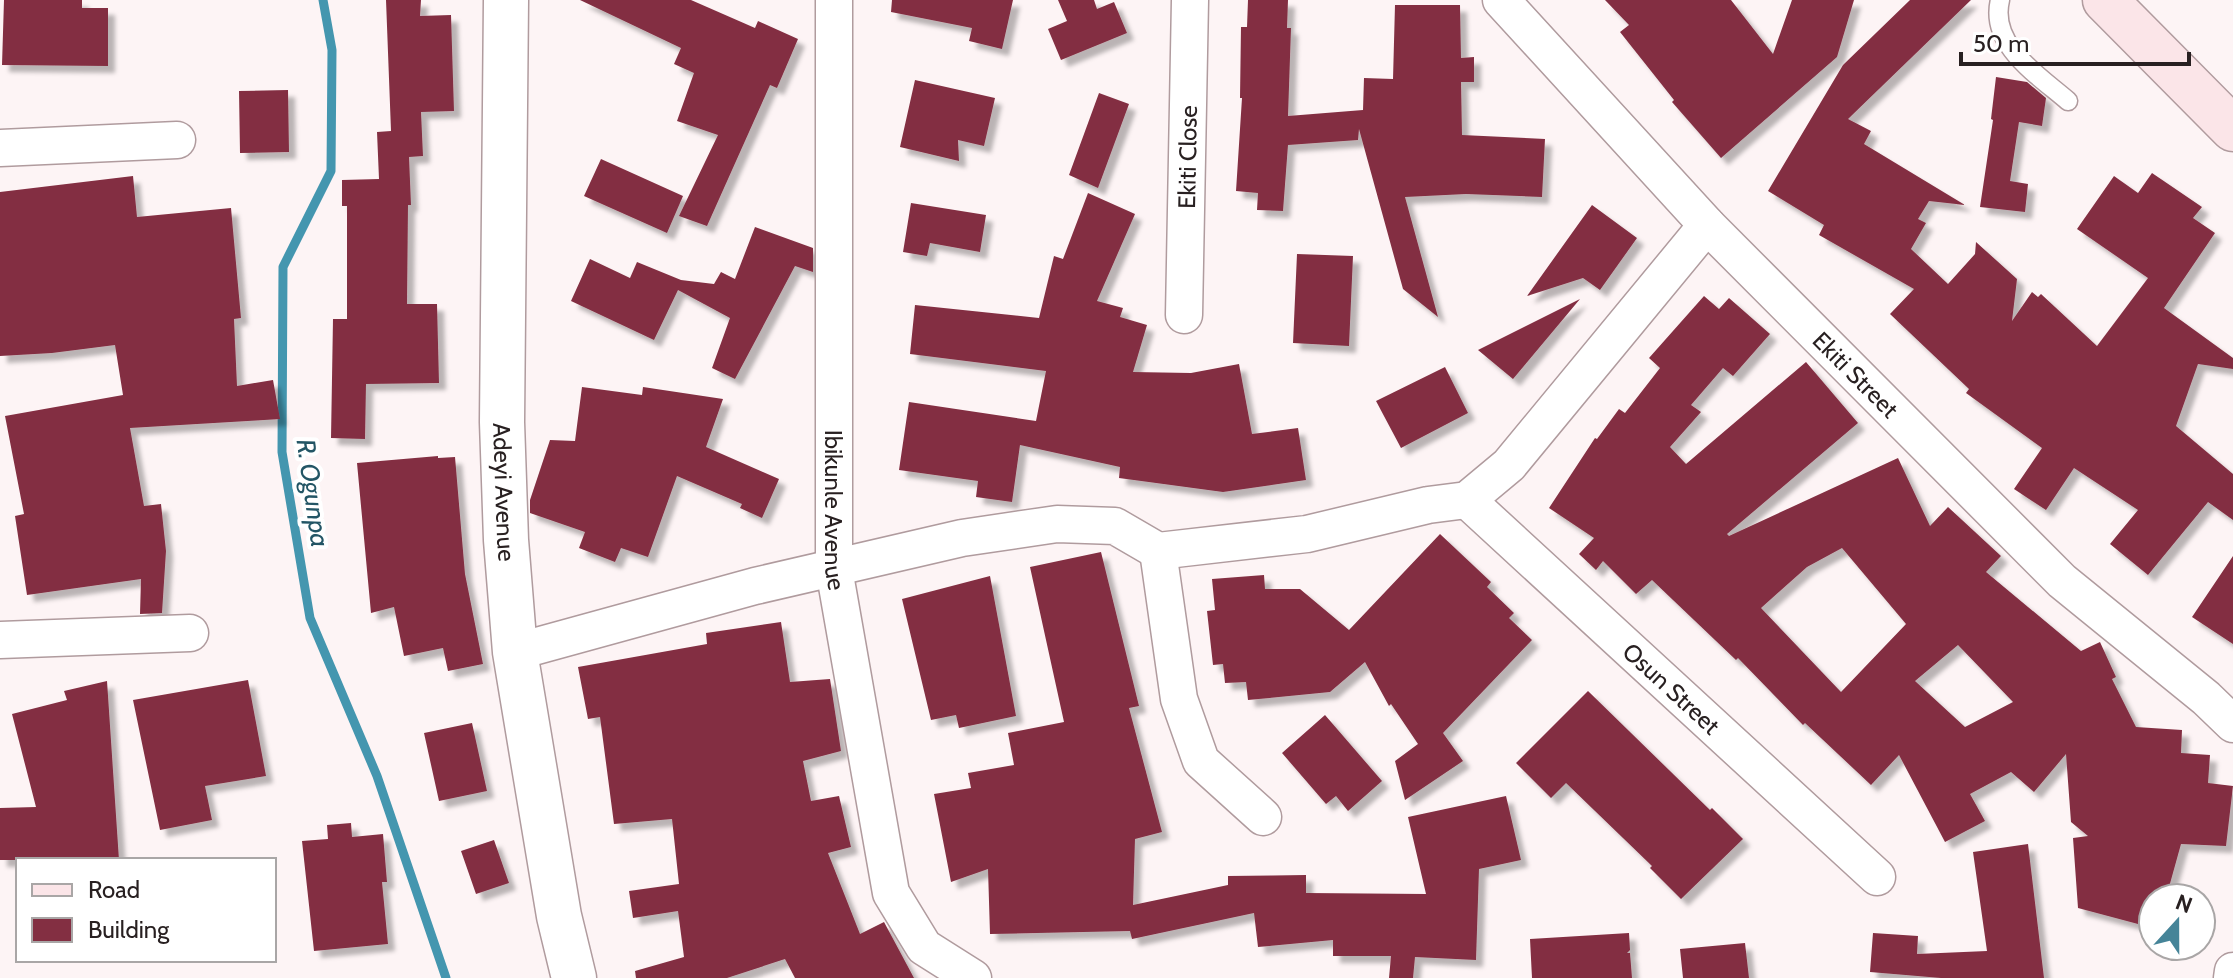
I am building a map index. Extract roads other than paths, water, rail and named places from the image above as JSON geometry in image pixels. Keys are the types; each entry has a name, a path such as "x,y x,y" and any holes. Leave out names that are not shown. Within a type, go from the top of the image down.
{"main road":[{"path":"2105,0 2233,129"}],"street":[{"name":"Adeyi Avenue","path":"506,0 502,422 506,540 515,652 559,916 574,978"},
{"name":"Ibikunle Avenue","path":"834,0 834,569 891,893 924,947 973,978"},
{"name":"Ekiti Close","path":"1184,315 1190,0"},
{"name":"Ekiti Street","path":"1501,0 1707,225 2062,581 2206,698 2233,724"},
{"path":"0,148 177,140"},
{"path":"515,652 755,586 962,538 1057,524 1115,526 1158,551 1307,534 1428,505 1467,500 1509,465 1707,225"},
{"name":"Osun Street","path":"1467,500 1877,877"},
{"path":"1158,551 1179,699 1201,761 1263,817"},
{"path":"0,640 190,633"},
{"path":"2232,978 2233,971"}],"lane":[{"path":"2000,0 1997,21 2015,56 2068,101"}],"waterway":[{"name":"R. Ogunpa","path":"323,0 332,50 331,171 283,267 282,452 310,618 377,776 446,978"}]}
